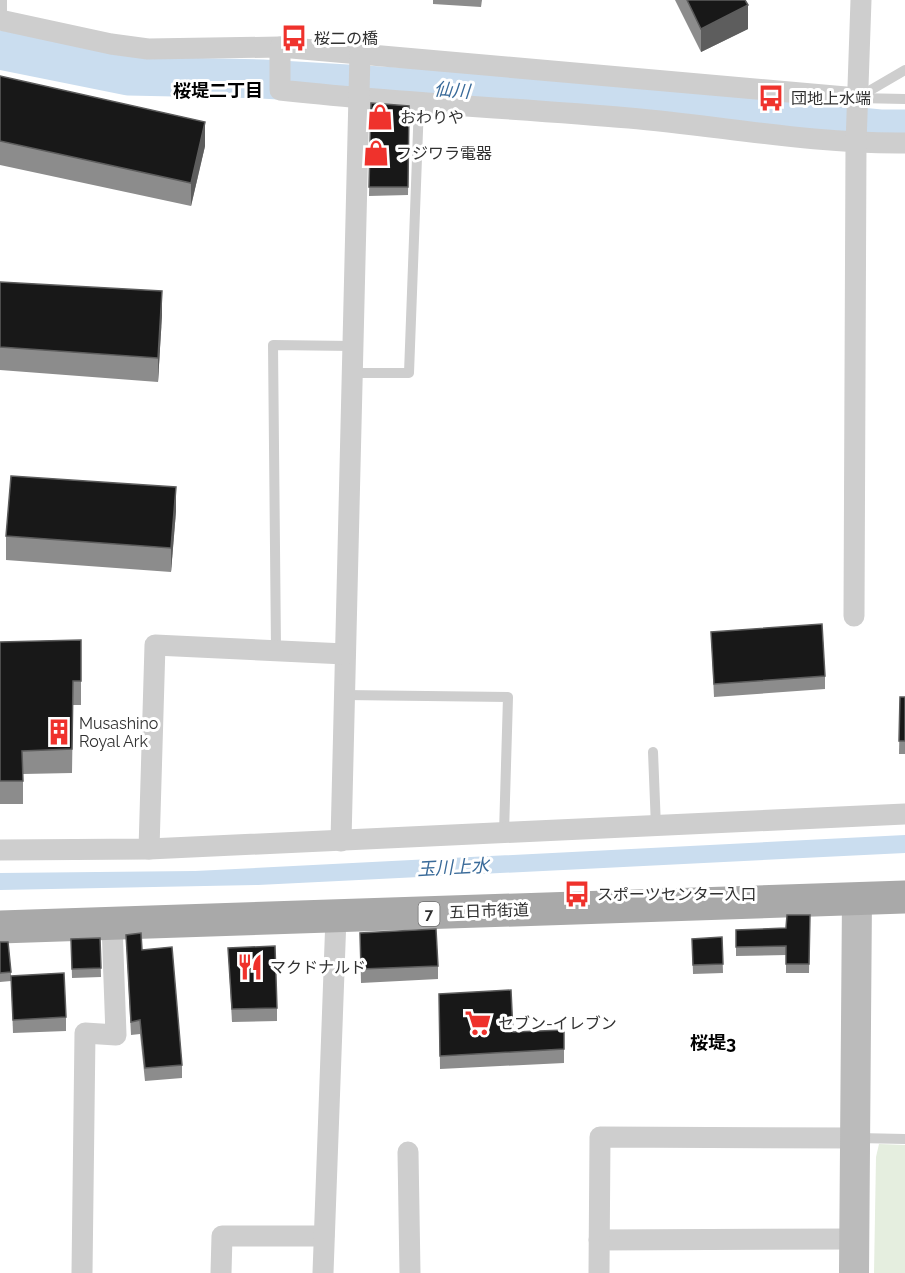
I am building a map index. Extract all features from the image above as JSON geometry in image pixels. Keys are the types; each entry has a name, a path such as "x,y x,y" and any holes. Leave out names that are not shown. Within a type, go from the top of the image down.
{"main road":[{"name":"五日市街道","path":"0,927 905,897"}],"street":[{"path":"854,616 856,104 862,0"},
{"path":"1,14 111,44 148,49 280,47 360,52 856,104"},
{"path":"280,47 280,90 419,104 629,118 856,144 905,144"},
{"path":"341,841 357,99 360,52"},
{"path":"149,849 155,645 345,654"},
{"path":"0,850 149,849 905,814"},
{"path":"854,1273 857,898"},
{"path":"323,1273 336,917"},
{"path":"82,1273 85,1033 116,1035 112,924"},
{"path":"599,1273 600,1137 855,1138"},
{"path":"408,1152 410,1273"},
{"path":"221,1273 222,1236 324,1236"},
{"path":"599,1240 854,1239"}],"lane":[{"path":"856,104 905,70"},
{"path":"856,104 905,99"},
{"path":"351,374 410,373 419,104"},
{"path":"276,649 273,345 352,346"},
{"path":"345,695 508,698 504,833"},
{"path":"653,752 657,827"},
{"path":"855,1138 905,1138"}],"green space":[{"path":"879,1144 905,1145 905,1273 874,1273 876,1157"}],"water":[{"name":"玉川上水","path":"905,835 905,853 258,885 0,890 0,873 195,871"}],"building":[{"path":"687,0 745,0 748,5 701,29"},
{"path":"0,76 205,122 191,183 0,141"},
{"path":"371,103 409,106 408,187 369,187"},
{"path":"0,282 162,291 158,358 0,347"},
{"path":"11,476 176,487 171,548 6,536"},
{"path":"822,624 825,676 714,684 711,632"},
{"name":"Musashino Royal Ark","path":"81,640 81,681 73,681 72,749 22,751 23,781 0,781 0,642"},
{"path":"900,697 905,697 905,741 899,741"},
{"path":"787,915 810,915 809,964 786,964 786,946 736,947 736,930 786,928"},
{"path":"436,929 438,966 361,969 360,933"},
{"path":"141,933 142,950 172,947 182,1065 145,1068 140,1020 131,1022 126,935"},
{"path":"722,937 723,964 693,965 692,939"},
{"path":"100,938 101,968 72,969 71,939"},
{"path":"0,942 8,942 11,972 0,973"},
{"path":"275,946 277,1008 232,1009 228,948"},
{"path":"64,973 66,1017 13,1020 11,976"},
{"path":"511,990 513,1032 564,1030 564,1049 440,1056 439,994"}],"waterway":[{"name":"仙川","path":"0,50 128,76 262,79 533,95 880,129 905,129"}],"place":[{"name":"桜二の橋","path":"294,38"},
{"name":"団地上水端","path":"771,98"},
{"name":"おわりや","path":"380,117"},
{"name":"フジワラ電器","path":"376,153"},
{"name":"Musashino Royal Ark","path":"59,732"},
{"name":"スポーツセンター入口","path":"577,894"},
{"name":"マクドナルド","path":"250,967"},
{"name":"セブン-イレブン","path":"478,1023"}],"district":[{"name":"桜堤二丁目","path":"218,90"},
{"name":"桜堤3","path":"713,1042"}]}
